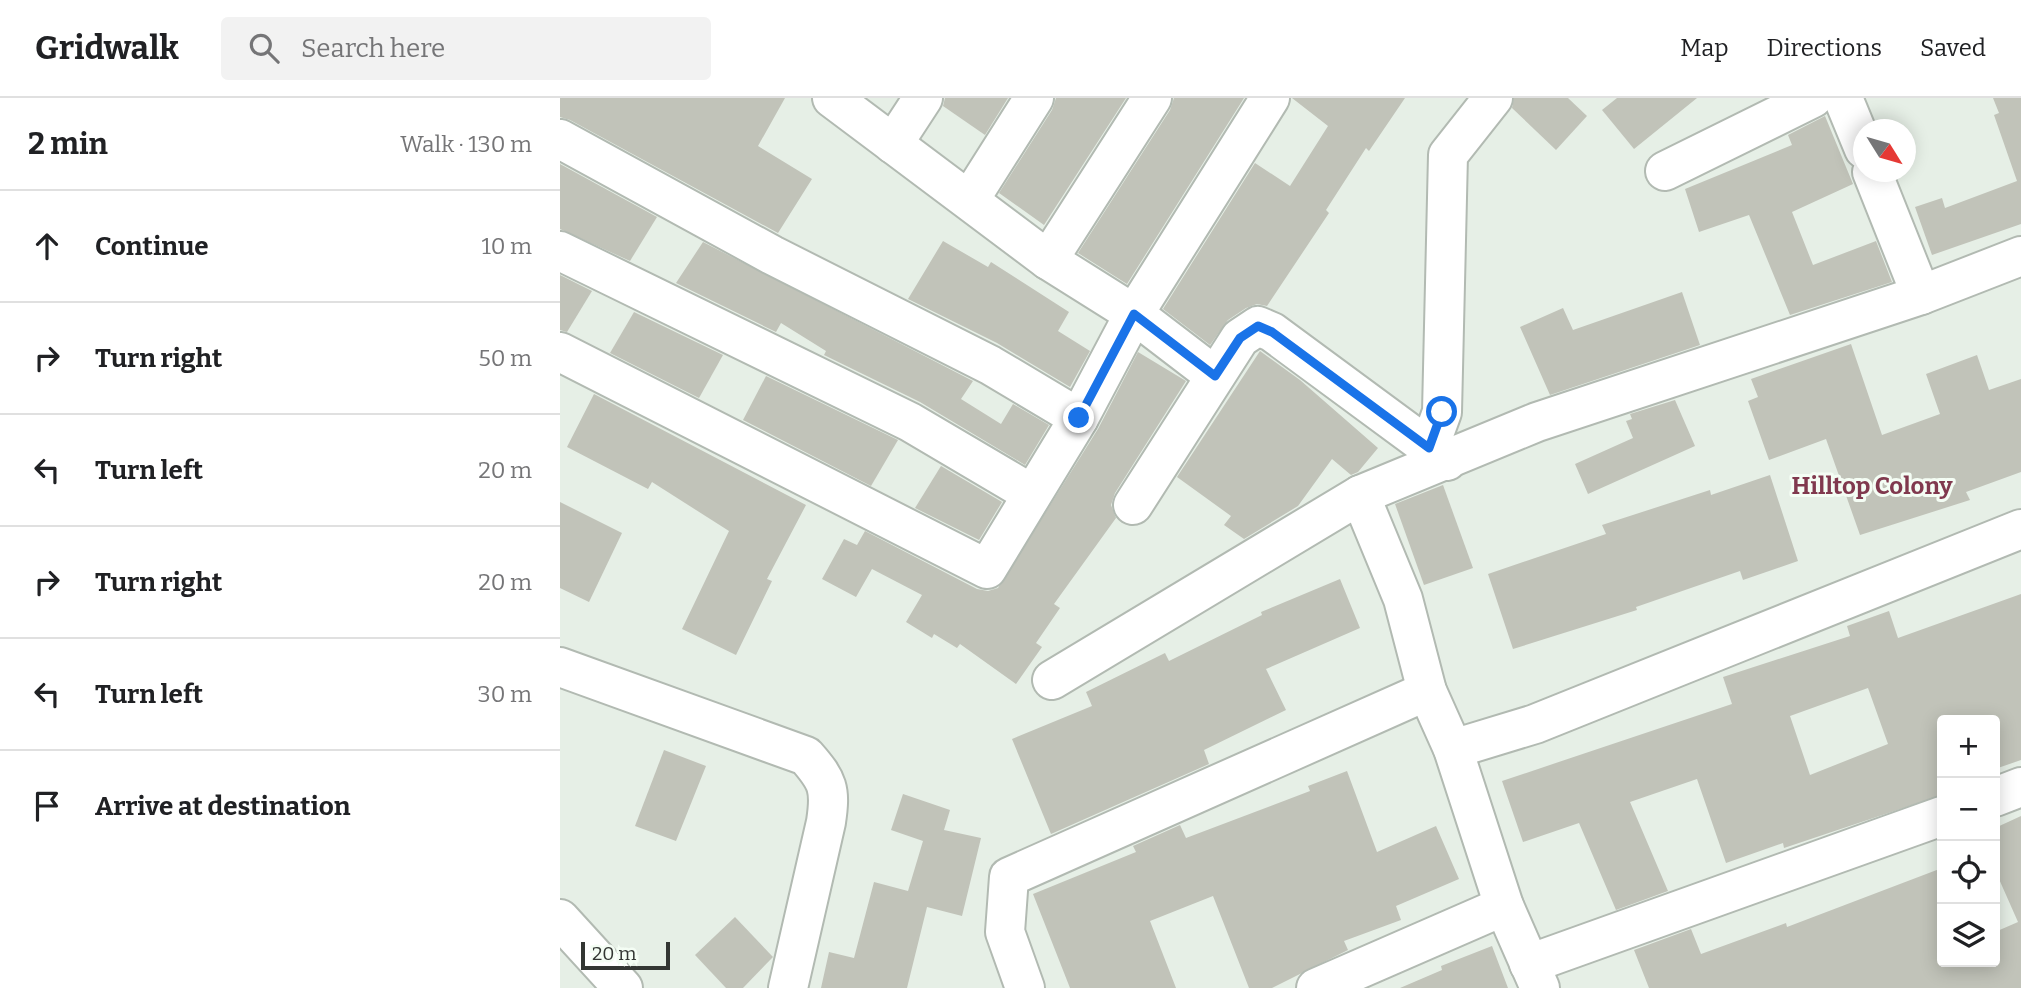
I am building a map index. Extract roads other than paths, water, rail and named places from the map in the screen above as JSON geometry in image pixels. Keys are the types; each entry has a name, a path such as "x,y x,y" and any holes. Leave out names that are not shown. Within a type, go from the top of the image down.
{"street":[{"path":"832,98 1048,260 1134,314 1215,376"},
{"path":"893,144 923,98"},
{"path":"970,199 1034,98"},
{"path":"1048,260 1152,98"},
{"path":"560,352 987,569 1079,418 1134,314 1270,98"},
{"path":"1438,454 1442,412 1448,155 1493,98"},
{"path":"1665,171 1813,98"},
{"path":"1843,98 1853,122"},
{"path":"560,139 772,255 990,365 1079,418"},
{"path":"1876,182 1921,295"},
{"path":"560,251 910,422 1032,494"},
{"path":"1052,680 1360,495 1438,454 1921,295 2021,256"},
{"path":"1133,505 1240,338 1258,326 1272,332 1438,454"},
{"path":"1360,495 1403,599 1427,691 1453,749 1504,906 1534,976 1937,818"},
{"path":"1453,749 1535,724 2021,529"},
{"path":"560,667 806,756 824,775 830,796 826,822 788,988"},
{"path":"1025,988 1004,932 1009,877 1427,691"},
{"path":"2000,795 2021,787"},
{"path":"1316,988 1504,906"},
{"path":"560,919 622,988"}],"district":[{"name":"Hilltop Colony","path":"1872,486"}]}
